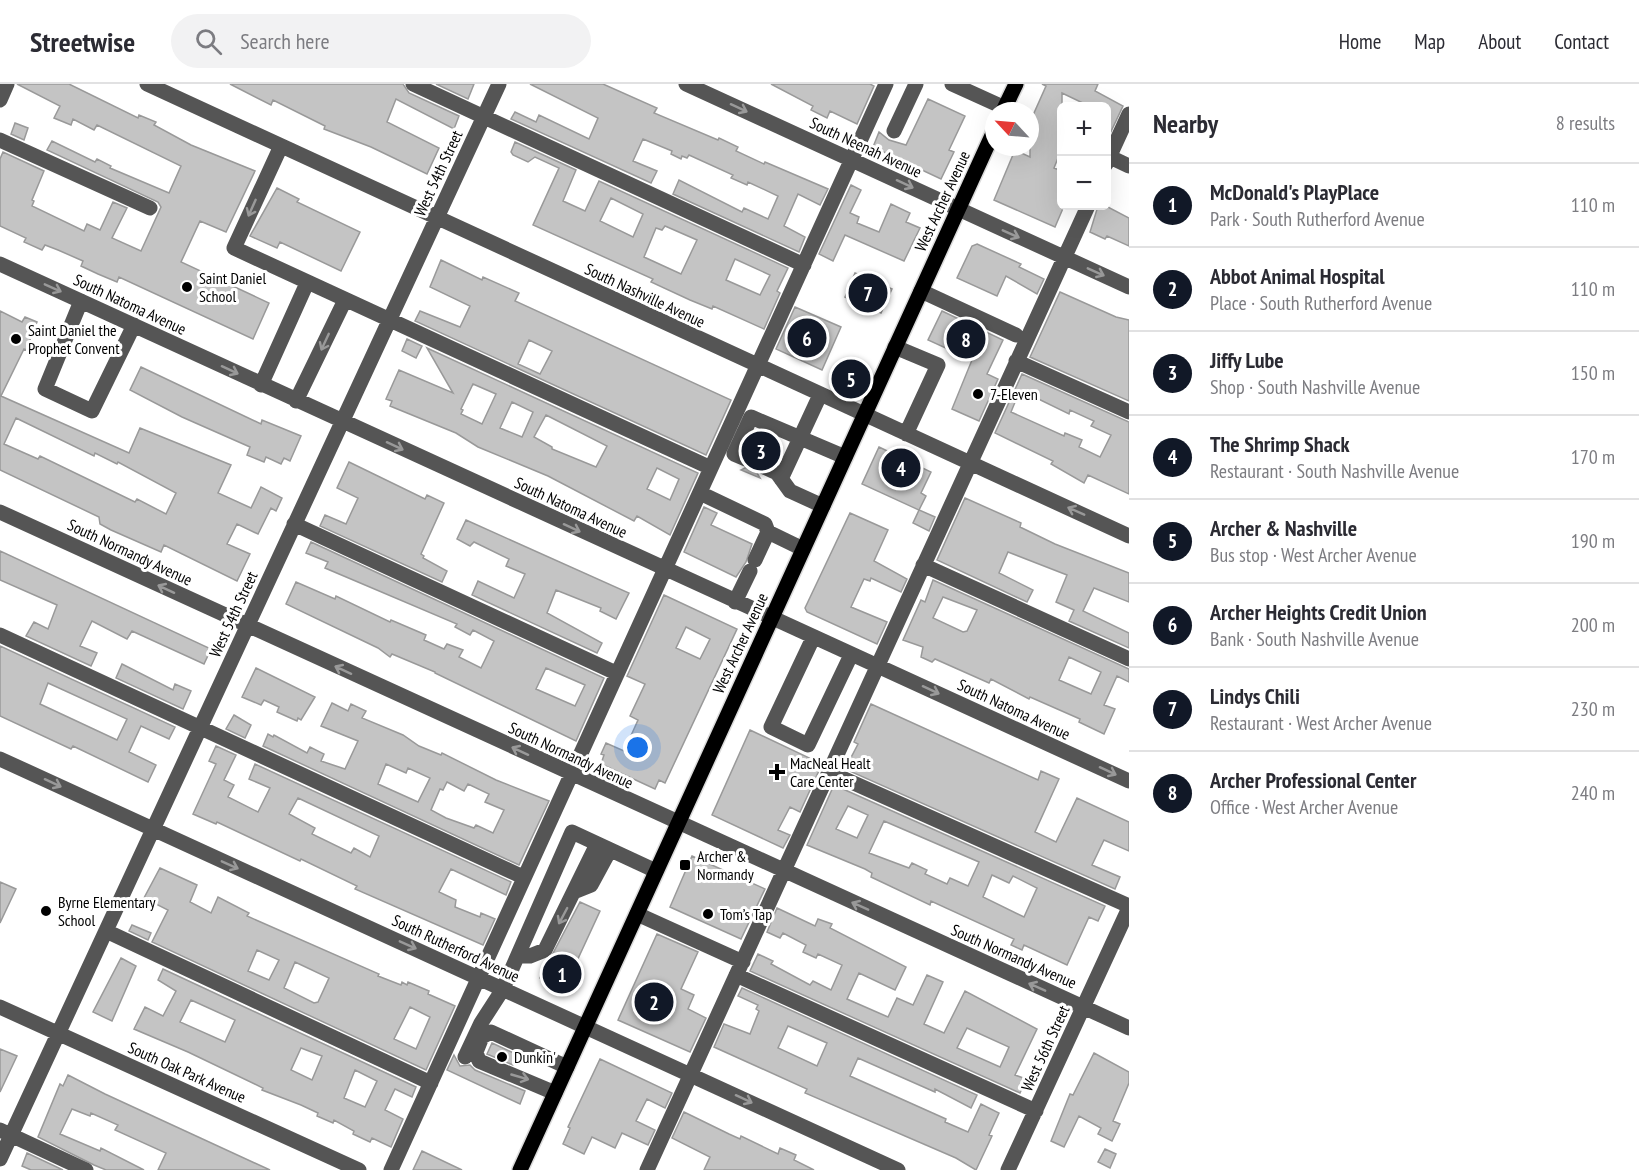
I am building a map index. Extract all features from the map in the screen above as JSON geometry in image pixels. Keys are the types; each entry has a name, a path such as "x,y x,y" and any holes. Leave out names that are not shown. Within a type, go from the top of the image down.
{"main road":[{"path":"1008,102 1016,84"},
{"name":"West Archer Avenue","path":"520,1170 985,151"}],"street":[{"path":"0,100 8,84"},
{"name":"South Nashville Avenue","path":"147,84 1129,536"},
{"path":"413,84 804,265"},
{"name":"West 54th Street","path":"0,1159 5,1133 58,1034 499,84"},
{"name":"South Neenah Avenue","path":"686,84 1129,287"},
{"path":"391,1170 886,84"},
{"path":"894,131 916,84"},
{"path":"952,84 988,102"},
{"path":"1110,156 1129,114"},
{"path":"0,140 150,208"},
{"path":"280,146 234,248 711,468"},
{"path":"1111,161 1129,166"},
{"path":"648,1170 1086,210"},
{"name":"South Natoma Avenue","path":"0,264 1129,781"},
{"path":"261,385 308,283"},
{"path":"921,291 1016,335"},
{"path":"296,401 345,300"},
{"path":"81,301 45,389 92,411 134,325"},
{"path":"895,347 938,365 906,434"},
{"path":"1016,361 1129,412"},
{"path":"782,478 820,395"},
{"path":"746,459 734,454 751,417 845,457"},
{"path":"764,467 777,473 790,491 823,506"},
{"path":"700,493 765,524 768,532 803,549"},
{"name":"South Normandy Avenue","path":"0,512 678,824 1129,1028"},
{"path":"294,524 616,673"},
{"path":"735,602 768,532"},
{"path":"923,565 1129,659"},
{"path":"0,635 523,877"},
{"path":"813,638 771,727 808,745 851,655"},
{"name":"South Rutherford Avenue","path":"0,759 898,1170"},
{"path":"829,772 1129,907"},
{"path":"465,1057 481,1023 503,989 519,956 572,832 656,871"},
{"path":"519,956 530,956 545,950 576,891 604,847"},
{"name":"West 56th Street","path":"1008,1170 1129,907"},
{"path":"637,914 740,968 1036,1111"},
{"path":"106,932 431,1083"},
{"name":"South Oak Park Avenue","path":"0,1006 359,1170"},
{"path":"481,1023 527,1044 530,1050"},
{"path":"555,1093 479,1061 476,1052 482,1037 491,1032 567,1067"},
{"path":"5,1133 86,1170"}],"building":[{"path":"17,84 69,84 138,118 139,115 156,122 154,125 191,145 255,171 226,232 200,221 181,262 269,303 253,339 119,277 117,282 98,274 81,266 83,261 58,250 45,245 42,250 24,242 26,238 0,226 0,159 3,152 44,171 32,200 34,201 32,206 84,231 87,224 100,230 113,202 127,208 112,238 141,251 161,207 158,202 47,150 52,141 95,162 97,159 111,166 110,168 169,193 181,166 97,125 94,130 73,119 71,125 54,118 60,106"},
{"path":"230,84 403,84 409,93 459,116 454,129 396,99 387,122 439,148 427,174 371,147 324,129 325,126 273,100 271,105"},
{"path":"436,84 474,84 468,99"},
{"path":"530,84 603,84 657,108 654,113 718,140 719,138 738,147 736,151 828,189 820,205 798,194 784,226 805,237 799,252 673,194 679,180 742,212 744,208 768,219 778,196 748,182 747,185 731,178 733,175 689,155 687,158 682,156 681,159 671,154 672,151 643,139 633,161 657,171 651,183 511,119 515,112 536,122 539,115 589,139 598,118"},
{"path":"771,84 870,84 874,86 857,124 830,111 827,118 811,110 813,106"},
{"path":"1042,84 1098,84 1095,91 1123,106 1111,132 1111,102 1081,102 1062,93 1062,102 1057,102 1057,160 1054,168 1057,169 1057,210 1062,210 1055,227 994,200 1012,156 1039,156 1039,102 1046,86"},
{"path":"928,99 965,116 949,150 954,152 941,179 873,147 879,132 889,140 906,145"},
{"path":"15,123 28,128 24,140 11,134"},
{"path":"515,142 576,170 563,201 585,211 599,181 788,268 777,291 780,293 764,329 713,306 712,309 690,300 651,282 653,279 533,225 559,168 535,157 528,162 511,152","holes":["611,198 643,214 633,237 600,221","665,226 697,240 681,274 644,257 656,228 662,230","735,259 770,275 760,295 726,280"]},
{"path":"851,185 861,190 850,213 859,217 857,223 879,232 891,204 910,213 906,222 920,228 904,261 845,235 833,261 819,254"},
{"path":"277,188 299,199 297,202 360,232 341,271 280,242 277,248 250,236"},
{"path":"1111,209 1129,218 1129,246 1107,236 1105,239 1090,232 1097,210"},
{"path":"977,244 1021,264 1019,267 1044,279 1037,294 1006,276 997,296 957,278 972,246"},
{"path":"441,260 482,280 483,277 519,293 515,301 731,400 706,455 415,321 420,311 460,327 470,306 430,287","holes":["529,340 552,351 540,374 518,364"]},
{"path":"855,273 892,289 881,313 845,297"},
{"path":"1060,292 1116,317 1129,320 1129,401 1030,357"},
{"path":"795,307 841,327 822,370 776,349"},
{"path":"0,311 22,322 25,317 37,322 26,350 24,349 1,396 129,453 140,428 231,465 218,493 251,508 261,487 282,498 276,511 271,508 258,534 237,524 227,544 250,554 237,581 164,545 161,552 111,530 100,524 99,517 0,470","holes":["16,418 94,456 95,453 117,464 118,462 176,493 166,514 137,499 135,502 40,456 38,459 4,444"]},
{"path":"942,311 1003,340 987,374 998,379 979,421 952,409 972,360 928,340"},
{"path":"407,339 422,346 416,358 402,351"},
{"path":"427,348 698,473 670,535 637,516 634,521 548,476 478,447 456,433 390,406 392,401 386,399 399,370 453,393","holes":["473,384 496,394 482,424 461,414 463,410 461,409","512,402 533,412 522,437 500,428","546,415 607,446 596,467 552,449 534,437","657,468 679,479 670,500 647,489"]},
{"path":"141,367 261,424 262,420 301,436 290,461 284,458 281,464 266,457 264,462 247,455 250,447 182,417 130,390"},
{"path":"1022,374 1129,422 1129,494 1088,475 1084,483 1051,464 1053,461 995,433","holes":["1020,390 1069,414 1070,410 1094,421 1091,426 1111,435 1100,457 1079,447 1082,440 1065,433 1064,436 1011,412"]},
{"path":"757,434 775,442 768,458 759,459 755,463 756,457 750,450"},
{"path":"879,447 931,472 921,493 926,496 919,510 862,484"},
{"path":"349,462 425,499 427,495 444,503 421,554 423,558 447,571 442,582 320,526 325,515 346,524 358,498 337,488"},
{"path":"755,463 754,468 760,478 741,470"},
{"path":"965,498 1021,523 1020,527 1055,544 1129,573 1129,602 1094,588 1083,611 1129,633 1129,648 1069,621 1074,610 1056,602 1067,575 1008,552 999,573 1033,590 1027,602 937,560"},
{"path":"704,507 717,513 711,525 752,544 746,562 736,577 684,552"},
{"path":"919,510 935,517 929,531 913,523"},
{"path":"850,513 888,530 874,561 907,579 901,592 871,578 870,581 864,579 851,607 887,622 877,644 807,612 805,608"},
{"path":"466,520 629,593 616,619 600,611 601,608 556,590 547,613 602,643 597,653 472,595 478,581 514,598 525,574 506,566 509,559 474,542 470,546 457,539"},
{"path":"311,542 604,678 576,741 435,672 392,654 390,657 378,648 286,604 296,582 335,599 336,596 390,622 391,620 426,635 424,640 444,649 447,644 463,650 459,657 481,668 494,641 473,630 470,635 455,627 457,624 325,568 328,562 306,553","holes":["546,668 585,685 575,706 536,689"]},
{"path":"0,551 211,649 204,664 132,631 127,639 92,621 80,646 97,653 91,666 26,636 34,622 48,629 57,605 0,580"},
{"path":"933,580 1129,669 1129,682 1117,676 1104,705 1115,709 1104,734 1079,722 1080,719 1030,697 1029,699 991,679 989,683 935,659 932,662 921,657 923,647 903,640 921,600 925,602","holes":["943,597 977,610 967,631 963,632 933,618","1069,657 1101,672 1091,694 1059,680"]},
{"path":"664,595 737,629 665,783 659,780 655,789 601,764 604,755 601,754 606,743 624,751 638,720 630,716 645,684 627,676","holes":["686,627 710,639 700,659 676,648"]},
{"path":"0,646 175,727 169,739 141,726 129,752 156,765 148,782 73,746 71,749 0,716","holes":["48,683 127,719 117,740 40,704"]},
{"path":"122,664 173,690 175,684 191,691 183,709 116,678"},
{"path":"256,668 315,697 301,720 298,718 297,721 277,712 279,707 264,700 261,705 242,697"},
{"path":"332,703 348,711 351,704 366,711 362,718 403,735 419,746 441,755 442,753 496,780 549,801 519,865 263,746 268,734 273,737 274,735 307,753 310,747 324,754 321,761 345,769 358,741 321,726","holes":["386,764 406,773 408,768 430,778 418,802 378,784","447,782 464,791 468,784 489,794 485,802 504,810 493,833 476,825 474,828 446,818 431,810 440,789 443,790"]},
{"path":"871,704 1038,780 1041,771 1059,779 1035,832 1056,842 1077,798 1129,822 1129,851 1104,840 1092,865 1120,877 1115,889 845,769 858,744 854,742"},
{"path":"234,715 251,725 245,738 226,729"},
{"path":"750,730 822,764 800,812 790,807 778,830 790,835 783,848 712,815"},
{"path":"216,746 236,755 224,780 234,785 228,797 258,812 270,788 249,779 255,764 511,882 506,895 451,869 439,892 456,900 455,907 480,917 481,913 495,919 483,945 355,889 357,886 301,859 300,861 217,822 216,824 193,814 216,764 209,761","holes":["298,798 379,836 370,857 354,848 351,853 312,834 315,828 289,814"]},
{"path":"834,785 1105,906 1098,921 1089,917 1067,965 1024,945 1022,950 1011,945 1014,939 931,901 930,905 871,877 872,873 865,869 807,845","holes":["848,806 868,815 857,838 836,829","884,821 979,862 968,886 950,878 947,884 925,874 927,870 912,863 909,868 869,853","992,875 1009,883 1013,876 1037,888 1024,917 983,897"]},
{"path":"692,856 765,889 741,939 670,907"},
{"path":"160,868 197,885 190,902 211,913 218,897 249,913 247,916 379,974 378,976 401,985 402,982 407,985 408,982 429,991 428,994 455,1006 426,1070 152,942 168,910 144,898","holes":["257,950 279,960 269,980 248,971","295,962 329,978 318,1002 314,1003 284,988","410,1007 430,1017 416,1049 394,1039"]},
{"path":"0,882 16,889 0,923"},
{"path":"580,902 600,911 564,989 540,978"},
{"path":"777,908 815,926 818,919 832,924 830,928 906,967 895,990 859,973 847,999 888,1017 897,998 913,1005 927,975 943,982 924,1024 944,1033 965,991 1037,1029 1015,1075 1026,1079 1020,1093 750,971 758,954 773,961 771,964 810,985 813,981 831,990 842,965 818,954 816,958 803,952 806,945 783,933 780,938 767,932","holes":["967,1028 1009,1047 1000,1067 957,1048"]},
{"path":"132,925 151,933 148,940 129,931"},
{"path":"657,934 698,952 681,989 694,995 688,1009 706,1018 690,1052 618,1020"},
{"path":"121,958 136,966 112,1021 93,1012"},
{"path":"163,969 416,1087 412,1097 395,1089 385,1110 403,1119 391,1147 372,1138 370,1142 353,1134 354,1131 334,1120 333,1123 317,1116 318,1113 262,1090 263,1088 188,1052 134,1029 145,1007 163,1016 176,991 158,980","holes":["191,1000 235,1020 225,1042 180,1022","301,1048 322,1056 312,1080 291,1070","355,1070 377,1081 365,1107 344,1098"]},
{"path":"742,988 977,1095 971,1108 935,1089 935,1092 858,1058 850,1076 946,1119 945,1122 968,1132 981,1104 999,1113 989,1135 992,1136 976,1170 956,1158 805,1093 807,1089 714,1047 724,1024 750,1034 759,1011 756,1009 758,1005 738,996","holes":["788,1026 827,1043 817,1066 778,1048"]},
{"name":"Dunkin'","path":"492,1043 518,1055 513,1065 487,1054"},
{"path":"0,1049 17,1056 0,1092"},
{"path":"1094,1053 1129,1072 1129,1083 1113,1121 1120,1124 1112,1141 1098,1134 1101,1128 1079,1116 1064,1147 1051,1141 1070,1094 1073,1095"},
{"path":"454,1055 460,1066 470,1065 475,1070 525,1091 520,1104 447,1070"},
{"path":"600,1059 672,1093 665,1108 647,1099 636,1121 655,1130 648,1145 622,1133 615,1148 592,1137 584,1154 563,1144 570,1128 568,1127"},
{"path":"68,1075 270,1170 158,1170 166,1153 115,1130 118,1125 91,1113 90,1116 72,1109 60,1134 100,1151 101,1148 144,1170 106,1170 94,1165 38,1137 60,1084 63,1086"},
{"path":"684,1112 740,1139 741,1136 778,1154 780,1148 796,1155 794,1160 814,1170 704,1170 710,1157 672,1138"},
{"path":"1105,1149 1116,1154 1110,1168 1098,1162"},
{"path":"422,1151 462,1170 413,1170"},
{"path":"27,1153 63,1170 31,1170 22,1166"}],"place":[{"name":"Saint Daniel School","path":"187,287"},
{"name":"Lindys Chili","path":"868,293"},
{"name":"Archer Heights Credit Union","path":"807,338"},
{"name":"Saint Daniel the Prophet Convent","path":"16,339"},
{"name":"Archer Professional Center","path":"966,339"},
{"name":"Archer & Nashville","path":"851,379"},
{"name":"7-Eleven","path":"978,394"},
{"name":"Jiffy Lube","path":"761,451"},
{"name":"The Shrimp Shack","path":"901,468"},
{"name":"MacNeal Healt Care Center","path":"777,772"},
{"name":"Archer & Normandy","path":"685,865"},
{"name":"Byrne Elementary School","path":"46,911"},
{"name":"Tom’s Tap","path":"708,914"},
{"name":"McDonald's PlayPlace","path":"562,974"},
{"name":"Abbot Animal Hospital","path":"654,1002"},
{"name":"Dunkin'","path":"502,1057"}]}
